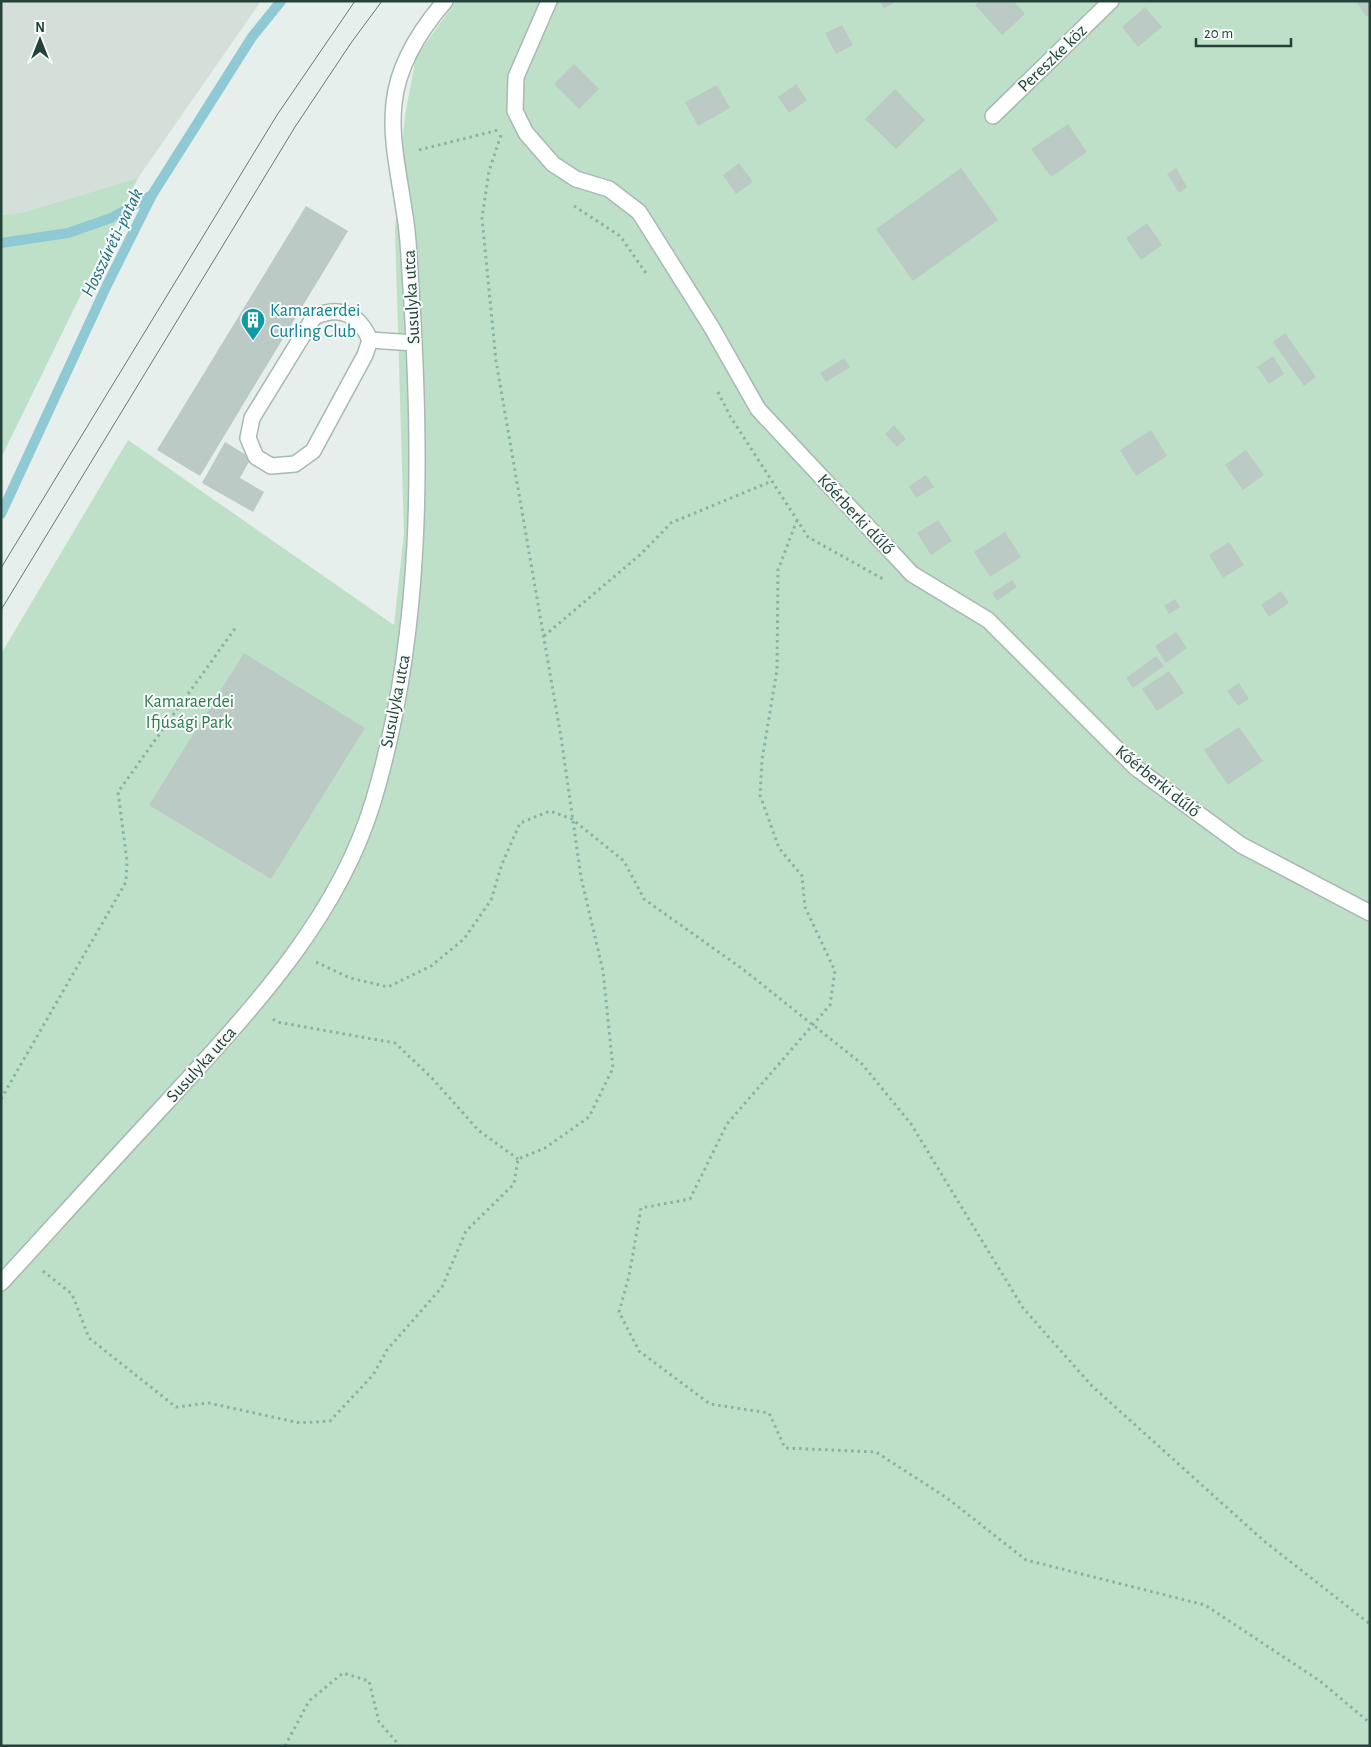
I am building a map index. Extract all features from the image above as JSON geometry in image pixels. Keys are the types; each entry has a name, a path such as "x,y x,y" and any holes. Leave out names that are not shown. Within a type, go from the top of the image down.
{"street":[{"name":"Susulyka utca","path":"1,1283 255,1006 313,927 350,862 372,804 394,719 407,638 417,532 414,343 408,234 394,156 394,101 403,67 423,27 444,1"},
{"name":"Kőérberki dűlő","path":"549,1 516,77 515,112 526,133 553,164 576,180 609,189 639,212 712,328 758,409 912,574 988,620 1136,768 1242,845 1370,914"},
{"name":"Pereszke köz","path":"993,116 1111,1"},
{"path":"328,311 345,313 364,325 370,340 365,355 312,451 295,464 271,466 256,457 248,438 252,418 314,317 328,311"},
{"path":"370,340 414,343"}],"path":[{"path":"394,156 504,128 489,171 482,218 496,361 544,636 581,877 603,971 612,1068 589,1117 545,1148 518,1159"},
{"path":"544,636 642,554 671,523 772,482"},
{"path":"797,520 778,570 777,670 762,760 760,794 780,848 802,876 804,907 834,971 830,1005 727,1124 690,1199 641,1208 629,1276 619,1312 639,1351 710,1404 769,1413 785,1448 876,1452 947,1498 1026,1560 1205,1605 1320,1681 1370,1723"},
{"path":"1,1099 126,882 127,862 118,792 236,628"},
{"path":"288,962 313,961 350,978 388,988 431,966 464,940 491,900 502,864 520,823 550,811 572,819 624,861 644,899 744,970 862,1064 911,1124 1023,1308 1092,1386 1264,1541 1370,1624"},
{"path":"255,1006 277,1022 395,1043 432,1078 478,1130 518,1159"},
{"path":"25,1257 72,1294 89,1338 176,1407 209,1403 300,1423 330,1421 373,1375 386,1350 442,1287 466,1232 514,1184 518,1159"},
{"path":"285,1746 309,1701 343,1673 369,1680 379,1722 400,1746"}],"shaded area":[{"path":"1,1 261,1 138,178 21,213 1,215"}],"green space":[{"name":"Kamaraerdei Ifjúsági Park","path":"456,1 1370,1 1370,1746 1,1746 1,654 128,440 394,625 404,533 395,230 405,115 416,57"},
{"path":"138,178 1,458 1,215 21,213"}],"building":[{"path":"880,1 897,1 884,9"},
{"path":"979,1 1014,1 1025,14 1002,35 975,5"},
{"path":"1356,1 1370,1 1370,14 1366,17"},
{"path":"1145,7 1162,27 1138,47 1122,27"},
{"path":"842,25 853,45 836,54 825,33"},
{"path":"574,64 599,89 579,109 554,84"},
{"path":"796,84 807,100 789,113 778,97"},
{"path":"717,85 730,108 698,126 685,102"},
{"path":"895,89 925,120 896,149 865,119"},
{"path":"1068,124 1087,152 1051,177 1031,149"},
{"path":"739,163 753,182 736,194 723,175"},
{"path":"961,168 998,220 913,281 876,229"},
{"path":"1176,168 1187,187 1179,193 1167,174"},
{"name":"Kamaraerdei Curling Club","path":"306,206 348,231 200,476 157,450"},
{"path":"1147,223 1162,245 1141,260 1126,238"},
{"path":"1285,333 1316,377 1304,386 1273,342"},
{"path":"1273,356 1284,374 1269,384 1257,367"},
{"path":"844,358 850,367 826,382 820,373"},
{"path":"894,425 906,439 897,447 885,434"},
{"path":"1151,430 1167,456 1136,476 1120,450"},
{"path":"225,442 251,458 240,478 264,492 253,512 202,483"},
{"path":"1246,450 1264,475 1243,490 1225,465"},
{"path":"926,475 934,487 916,498 909,486"},
{"path":"938,520 952,541 931,555 917,533"},
{"path":"1005,532 1021,557 990,577 974,552"},
{"path":"1229,542 1244,565 1223,578 1209,555"},
{"path":"1012,580 1017,587 997,601 992,593"},
{"path":"1281,591 1289,603 1269,617 1261,605"},
{"path":"1175,599 1180,607 1169,614 1164,606"},
{"path":"1176,632 1187,648 1166,663 1155,646"},
{"path":"244,653 365,728 271,879 149,805"},
{"path":"1156,656 1164,666 1133,688 1126,678"},
{"path":"1169,671 1184,693 1157,711 1142,689"},
{"path":"1239,683 1249,699 1238,706 1227,691"},
{"path":"1239,727 1263,761 1228,785 1204,750"}],"waterway":[{"name":"Hosszúréti-patak","path":"1,514 107,285 152,195 252,37 281,1"},
{"path":"1,243 68,233 111,218 152,195"}],"tram line":[{"path":"1,568 277,115 355,1"},
{"path":"1,610 295,127 351,43 382,1"}],"place":[{"name":"Kamaraerdei Curling Club","path":"253,341"}]}
